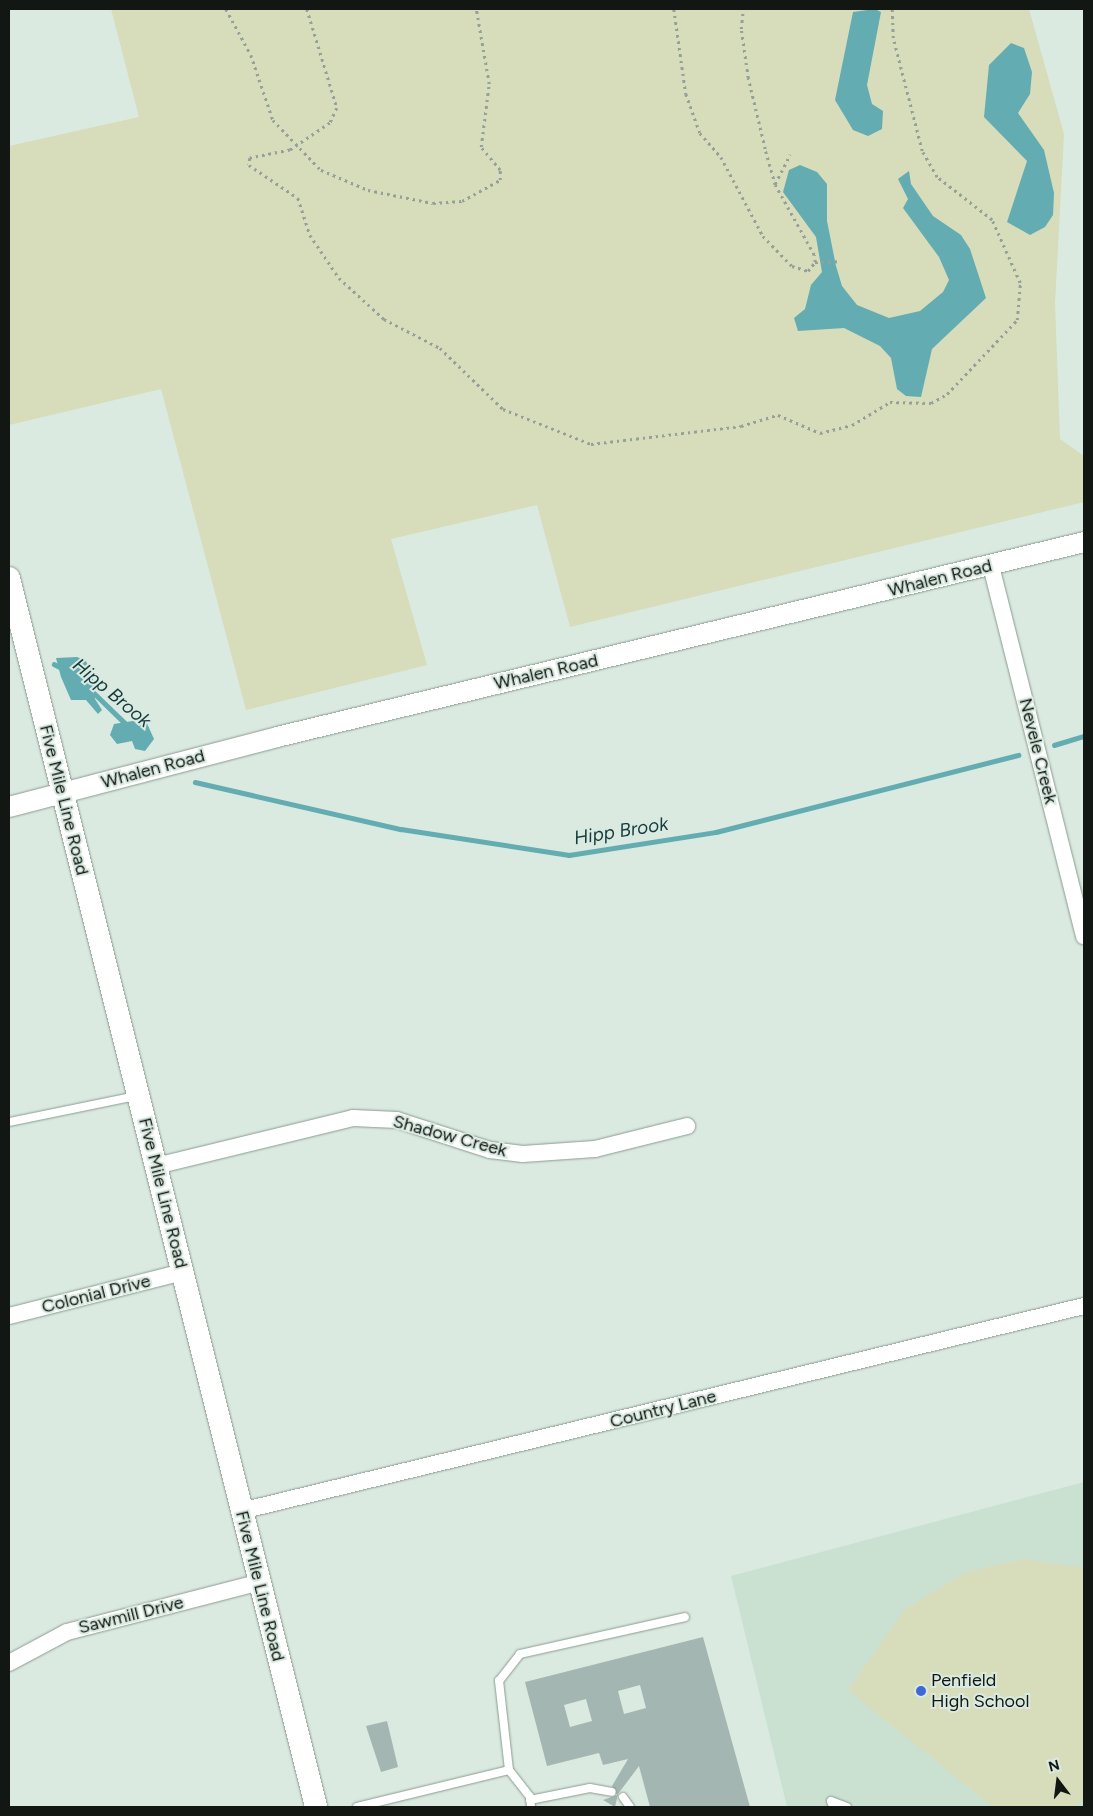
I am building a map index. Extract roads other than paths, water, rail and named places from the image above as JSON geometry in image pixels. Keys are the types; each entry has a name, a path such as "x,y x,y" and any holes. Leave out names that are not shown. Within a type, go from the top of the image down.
{"main road":[{"name":"Five Mile Line Road","path":"9,578 316,1807"}],"street":[{"name":"Whalen Road","path":"9,807 1084,542"},
{"name":"Nevele Creek","path":"992,566 1084,936"},
{"name":"Shadow Creek","path":"156,1166 353,1118 397,1120 490,1150 523,1154 595,1149 687,1126"},
{"name":"Colonial Drive","path":"9,1316 183,1272"},
{"name":"Country Lane","path":"241,1511 1084,1306"},
{"name":"Sawmill Drive","path":"9,1662 66,1632 260,1582"}],"lane":[{"path":"9,1122 139,1095"},
{"path":"612,1792 590,1788 531,1804 509,1770 499,1681 520,1654 685,1617"},
{"path":"357,1807 509,1770"},
{"path":"623,1797 630,1807"},
{"path":"833,1807 831,1801 847,1807"}],"water":[{"path":"875,9 881,12 867,85 872,104 883,111 882,129 868,136 853,130 835,100 853,12"},
{"path":"1011,43 1024,48 1032,72 1030,94 1018,113 1044,150 1054,193 1053,215 1045,227 1030,235 1007,222 1027,161 984,117 989,65"},
{"path":"800,165 817,172 827,184 827,221 836,266 842,286 857,305 889,318 920,311 943,292 949,280 939,257 903,208 908,199 898,179 909,171 911,184 933,216 961,235 970,249 986,298 932,349 921,397 906,396 897,389 891,358 880,346 844,328 798,331 794,318 805,309 811,285 822,272 816,237 783,192 789,170"},
{"path":"77,657 86,661 93,679 95,699 102,710 98,714 86,700 71,700 61,677 56,658"},
{"path":"145,719 154,739 145,751 135,749 132,741 117,744 110,735 114,724"}],"waterway":[{"name":"Hipp Brook","path":"54,664 64,669"},
{"name":"Hipp Brook","path":"91,690 127,725"},
{"name":"Hipp Brook","path":"1054,745 1084,736"},
{"name":"Hipp Brook","path":"195,782 401,829 569,855 716,832 1018,755"}],"place":[{"name":"Penfield High School","path":"921,1691"}]}
